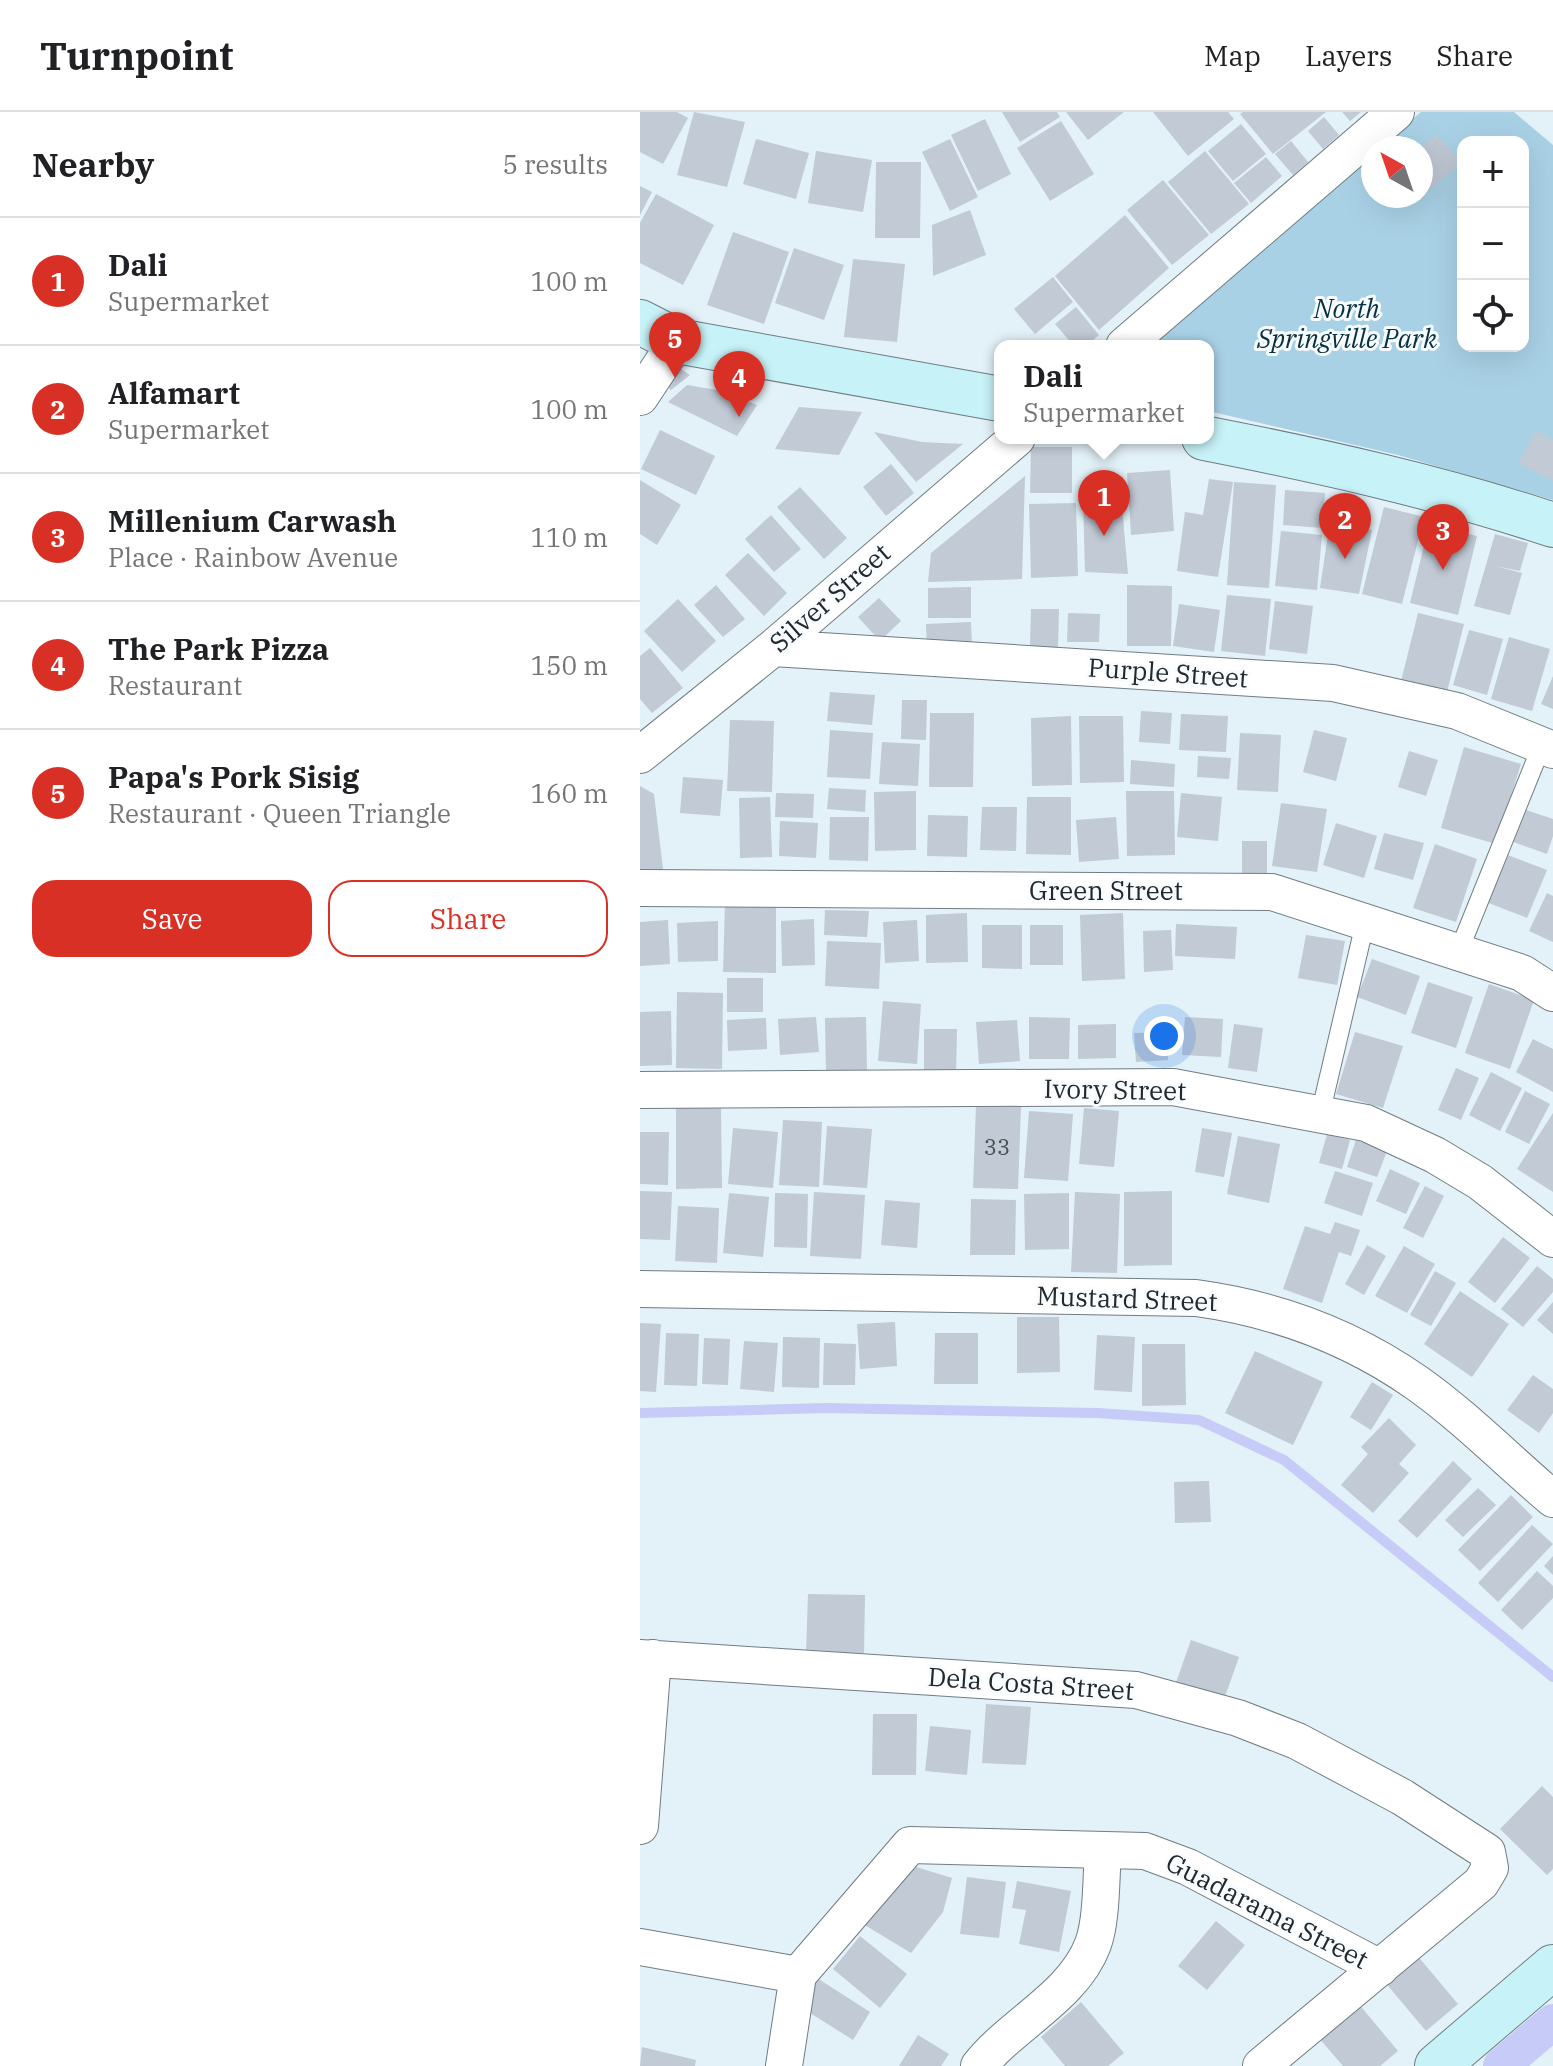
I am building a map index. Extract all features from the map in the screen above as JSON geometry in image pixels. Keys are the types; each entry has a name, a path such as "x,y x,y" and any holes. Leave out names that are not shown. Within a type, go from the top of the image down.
{"street":[{"path":"1131,340 1396,112"},
{"path":"640,397 658,332 994,398"},
{"path":"1214,440 1288,454 1493,505 1553,525"},
{"name":"Silver Street","path":"640,755 773,648 1010,444"},
{"name":"Purple Street","path":"773,648 1333,683 1457,711 1547,748"},
{"name":"Green Street","path":"640,888 1272,892 1522,973 1553,993"},
{"name":"Ivory Street","path":"640,1090 1173,1087 1366,1123 1435,1155 1480,1182 1553,1239"},
{"name":"Mustard Street","path":"640,1289 1196,1298 1254,1306 1318,1328 1418,1384 1553,1499"},
{"path":"640,1826 646,1658"},
{"name":"Dela Costa Street","path":"646,1658 1136,1690 1238,1718 1297,1741 1402,1797 1487,1852 1490,1868 1481,1883 1380,1968"},
{"name":"Guadarama Street","path":"798,1975 910,1845 1145,1851 1188,1867 1380,1968"},
{"path":"979,2066 992,2050 1076,1975 1094,1942 1103,1850"},
{"path":"640,1947 798,1975 784,2066"},
{"path":"1437,2066 1553,1967"},
{"path":"1261,2066 1380,1968"}],"lane":[{"path":"1458,953 1547,748"},
{"path":"1320,1115 1365,923"}],"green space":[{"name":"North Springville Park","path":"1421,112 1514,112 1553,145 1553,500 1398,455 1214,412 1214,340 1153,340 1361,162 1361,208 1433,208 1433,136 1392,136"}],"building":[{"path":"640,112 677,112 688,118 663,164 640,152"},
{"path":"694,112 745,122 727,187 677,175"},
{"path":"1002,112 1057,112 1060,117 1020,142"},
{"path":"1066,112 1124,112 1088,140"},
{"path":"1153,112 1228,112 1234,119 1188,156"},
{"path":"1326,112 1273,154 1240,114"},
{"path":"1342,112 1361,112 1350,121"},
{"path":"1324,117 1339,135 1323,149 1308,131"},
{"path":"985,119 1011,174 978,191 951,135"},
{"path":"1061,121 1094,174 1050,201 1017,148"},
{"path":"1241,124 1266,154 1233,181 1208,151"},
{"path":"1436,134 1457,158 1457,166 1433,187 1433,137"},
{"path":"756,139 809,153 796,199 743,184"},
{"path":"950,139 978,197 950,211 922,152"},
{"path":"1291,141 1308,162 1293,175 1275,154"},
{"path":"816,151 872,160 863,212 808,203"},
{"path":"1205,151 1249,204 1211,234 1168,182"},
{"path":"1266,157 1282,176 1251,203 1234,183"},
{"path":"876,162 921,162 920,238 875,238"},
{"path":"1163,180 1209,235 1172,265 1127,210"},
{"path":"640,186 652,192 640,215"},
{"path":"656,194 714,225 683,285 640,263 640,223"},
{"path":"970,210 986,255 933,276 932,225"},
{"path":"1125,215 1169,268 1099,330 1055,276"},
{"path":"733,232 789,252 764,324 707,305"},
{"path":"794,248 844,265 824,320 775,303"},
{"path":"853,259 905,264 897,342 844,337"},
{"path":"1053,277 1073,302 1035,334 1014,309"},
{"path":"1076,307 1099,335 1093,340 1069,340 1055,324"},
{"path":"678,367 690,375 671,390 660,381"},
{"path":"687,385 723,391 757,405 737,436 668,402"},
{"path":"799,407 862,412 839,455 775,449"},
{"path":"660,430 715,456 696,495 641,469"},
{"path":"1536,431 1553,440 1553,481 1518,463"},
{"path":"874,432 922,442 963,444 916,482"},
{"path":"1031,447 1072,447 1072,493 1030,493"},
{"path":"891,464 914,493 886,516 863,487"},
{"path":"1170,470 1174,531 1131,535 1127,473"},
{"path":"1025,476 1022,579 928,582 931,553"},
{"path":"1209,479 1233,482 1218,577 1177,571 1185,512 1203,515"},
{"path":"640,480 681,505 657,545 640,534"},
{"path":"1234,482 1276,485 1269,588 1227,585"},
{"path":"800,487 847,538 824,559 777,507"},
{"path":"1285,490 1325,493 1323,528 1283,525"},
{"path":"1121,496 1128,574 1085,572 1083,500"},
{"path":"1076,503 1078,576 1031,578 1029,504"},
{"path":"1384,507 1424,517 1402,604 1362,594"},
{"path":"771,515 801,549 774,572 745,539"},
{"path":"1330,521 1372,530 1359,594 1320,588"},
{"path":"1429,525 1477,536 1458,615 1410,603"},
{"path":"1281,531 1322,535 1317,590 1275,586"},
{"path":"1495,534 1528,543 1520,571 1495,566 1522,573 1510,615 1474,606"},
{"path":"748,553 787,593 764,616 725,575"},
{"path":"716,585 745,619 723,637 694,605"},
{"path":"1127,585 1172,586 1171,646 1127,646"},
{"path":"971,587 971,618 928,618 928,588"},
{"path":"1227,595 1271,599 1265,656 1221,651"},
{"path":"879,598 901,621 880,641 858,617"},
{"path":"678,599 716,641 682,672 644,631"},
{"path":"1275,601 1313,606 1307,654 1269,649"},
{"path":"1179,604 1220,610 1214,652 1173,646"},
{"path":"1031,609 1059,609 1058,647 1030,647"},
{"path":"1068,613 1100,614 1099,642 1067,642"},
{"path":"1418,613 1464,624 1445,700 1399,689"},
{"path":"971,622 972,649 927,651 926,624"},
{"path":"1469,630 1503,639 1487,695 1453,685"},
{"path":"1509,637 1550,649 1532,711 1491,699"},
{"path":"650,648 683,688 652,713 640,699 640,656"},
{"path":"1553,676 1553,709 1541,704"},
{"path":"830,692 875,695 872,725 827,721"},
{"path":"902,700 927,700 926,740 901,739"},
{"path":"1141,711 1172,713 1170,744 1139,742"},
{"path":"930,713 974,713 973,787 929,787"},
{"path":"1181,714 1228,716 1226,752 1179,750"},
{"path":"1071,716 1072,785 1032,786 1031,718"},
{"path":"1079,716 1123,716 1124,782 1080,783"},
{"path":"730,720 774,721 772,792 727,791"},
{"path":"830,730 873,733 870,779 827,777"},
{"path":"1314,730 1347,738 1336,781 1303,772"},
{"path":"1240,733 1281,735 1278,792 1237,790"},
{"path":"882,742 920,744 918,786 879,784"},
{"path":"1464,747 1521,764 1496,844 1441,828"},
{"path":"1409,751 1438,760 1426,796 1398,787"},
{"path":"1198,756 1231,758 1229,779 1197,777"},
{"path":"1131,760 1175,764 1174,787 1130,784"},
{"path":"683,777 723,780 720,816 680,813"},
{"path":"640,786 654,794 664,877 640,876"},
{"path":"829,788 866,790 865,812 827,809"},
{"path":"916,791 916,850 875,851 874,792"},
{"path":"1126,791 1174,791 1175,855 1127,856"},
{"path":"776,793 814,794 813,818 775,817"},
{"path":"1181,793 1222,797 1218,841 1177,837"},
{"path":"770,797 772,857 740,858 739,798"},
{"path":"1027,797 1071,797 1071,855 1026,854"},
{"path":"1281,803 1327,809 1317,872 1272,866"},
{"path":"982,807 1017,807 1016,851 980,850"},
{"path":"1520,808 1553,819 1553,836 1547,854 1508,840"},
{"path":"928,815 968,816 967,857 927,856"},
{"path":"830,817 869,817 868,861 829,860"},
{"path":"1116,817 1119,859 1079,862 1076,820"},
{"path":"780,821 818,823 816,858 779,856"},
{"path":"1336,823 1377,836 1364,878 1323,865"},
{"path":"1384,833 1424,843 1413,880 1374,869"},
{"path":"1242,841 1267,841 1267,876 1242,875"},
{"path":"1435,844 1477,859 1456,922 1413,908"},
{"path":"1505,854 1547,870 1527,918 1486,902"},
{"path":"1547,893 1553,896 1553,942 1529,931"},
{"path":"725,905 776,906 776,973 723,972"},
{"path":"825,910 869,911 867,937 824,935"},
{"path":"967,913 968,962 926,963 926,915"},
{"path":"1123,913 1125,979 1082,981 1080,915"},
{"path":"814,919 815,965 782,966 781,921"},
{"path":"668,920 670,964 640,966 640,922"},
{"path":"917,920 919,961 885,963 883,922"},
{"path":"718,921 718,961 678,962 677,923"},
{"path":"1176,924 1237,927 1235,959 1175,956"},
{"path":"982,925 1022,925 1022,969 982,968"},
{"path":"1030,925 1063,925 1063,965 1030,965"},
{"path":"1171,930 1173,970 1144,972 1143,931"},
{"path":"1306,935 1345,941 1337,985 1298,978"},
{"path":"827,941 881,943 879,989 825,986"},
{"path":"1372,959 1420,976 1406,1015 1357,997"},
{"path":"727,978 763,978 763,1012 727,1012"},
{"path":"1428,982 1473,997 1456,1048 1411,1033"},
{"path":"1489,984 1534,1000 1510,1069 1465,1053"},
{"path":"677,992 723,993 722,1069 676,1068"},
{"path":"883,1001 921,1004 917,1064 878,1061"},
{"path":"671,1011 672,1065 640,1066 640,1012"},
{"path":"816,1017 819,1052 780,1055 778,1019"},
{"path":"866,1017 867,1072 826,1073 825,1018"},
{"path":"1029,1017 1070,1018 1069,1059 1029,1059"},
{"path":"1185,1017 1223,1019 1221,1057 1182,1055"},
{"path":"766,1018 767,1049 728,1051 727,1020"},
{"path":"1017,1020 1020,1061 979,1064 976,1022"},
{"path":"1116,1024 1116,1058 1078,1059 1078,1025"},
{"path":"1234,1024 1263,1028 1257,1072 1228,1068"},
{"path":"924,1029 957,1029 956,1073 924,1072"},
{"path":"1166,1032 1168,1060 1136,1062 1134,1033"},
{"path":"1355,1032 1403,1046 1383,1108 1336,1094"},
{"path":"1533,1039 1553,1049 1553,1092 1516,1072"},
{"path":"1456,1068 1479,1078 1461,1120 1438,1110"},
{"path":"1491,1072 1522,1088 1500,1131 1469,1115"},
{"path":"1525,1091 1550,1104 1529,1144 1505,1132"},
{"path":"976,1105 1021,1106 1018,1189 973,1188"},
{"path":"721,1107 722,1188 676,1189 676,1108"},
{"path":"1084,1108 1119,1111 1114,1167 1079,1164"},
{"path":"1029,1111 1073,1114 1068,1181 1024,1178"},
{"path":"1553,1113 1553,1192 1517,1169"},
{"path":"783,1120 822,1122 819,1187 779,1185"},
{"path":"827,1126 872,1129 867,1188 823,1185"},
{"path":"733,1128 778,1132 773,1188 728,1184"},
{"path":"1202,1128 1232,1133 1224,1177 1195,1172"},
{"path":"640,1132 669,1132 668,1185 640,1184"},
{"path":"1327,1134 1350,1140 1342,1169 1319,1163"},
{"path":"1238,1136 1280,1144 1269,1203 1227,1194"},
{"path":"1356,1140 1387,1151 1377,1177 1347,1167"},
{"path":"1390,1169 1420,1183 1406,1214 1376,1201"},
{"path":"1335,1171 1373,1183 1362,1216 1324,1203"},
{"path":"1425,1186 1444,1196 1423,1238 1403,1228"},
{"path":"640,1191 672,1192 670,1240 640,1239"},
{"path":"1172,1191 1172,1265 1124,1266 1124,1192"},
{"path":"814,1192 865,1195 861,1259 810,1256"},
{"path":"1075,1192 1120,1194 1117,1273 1071,1272"},
{"path":"729,1193 769,1197 763,1257 723,1253"},
{"path":"775,1193 808,1194 807,1248 774,1247"},
{"path":"1069,1193 1069,1249 1025,1250 1024,1194"},
{"path":"971,1199 1016,1200 1015,1255 970,1255"},
{"path":"885,1200 920,1203 917,1248 881,1245"},
{"path":"678,1206 719,1208 717,1263 675,1261"},
{"path":"1335,1222 1360,1230 1351,1256 1339,1252 1322,1303 1283,1289 1305,1226 1330,1234"},
{"path":"1503,1237 1530,1258 1495,1303 1468,1282"},
{"path":"1367,1245 1386,1256 1364,1295 1345,1284"},
{"path":"1404,1246 1435,1264 1407,1313 1375,1296"},
{"path":"1537,1266 1553,1279 1553,1292 1523,1327 1501,1309"},
{"path":"1435,1271 1456,1283 1431,1326 1410,1315"},
{"path":"1460,1291 1509,1324 1472,1377 1424,1344"},
{"path":"1553,1302 1553,1334 1537,1320"},
{"path":"1017,1317 1059,1317 1060,1372 1017,1373"},
{"path":"895,1322 897,1366 860,1369 857,1324"},
{"path":"640,1323 661,1324 656,1392 640,1391"},
{"path":"666,1333 699,1334 697,1386 664,1385"},
{"path":"935,1333 978,1333 978,1384 934,1384"},
{"path":"1097,1335 1135,1337 1132,1392 1094,1390"},
{"path":"783,1337 820,1338 819,1388 782,1387"},
{"path":"704,1338 730,1339 728,1385 702,1384"},
{"path":"744,1341 778,1343 774,1392 740,1389"},
{"path":"824,1343 856,1344 855,1385 823,1385"},
{"path":"1142,1344 1185,1344 1186,1405 1142,1406"},
{"path":"1255,1351 1323,1382 1293,1445 1225,1413"},
{"path":"1533,1375 1553,1389 1553,1413 1539,1433 1507,1410"},
{"path":"1372,1382 1393,1395 1371,1430 1350,1417"},
{"path":"1389,1418 1416,1445 1399,1464 1409,1473 1373,1513 1341,1485 1368,1454 1361,1447"},
{"path":"1453,1461 1472,1479 1417,1538 1398,1521"},
{"path":"1209,1481 1211,1522 1175,1523 1174,1482"},
{"path":"1478,1488 1496,1505 1463,1537 1445,1520"},
{"path":"1511,1495 1533,1517 1480,1571 1458,1550"},
{"path":"1532,1525 1553,1544 1498,1602 1478,1583"},
{"path":"1553,1556 1553,1575 1544,1566"},
{"path":"1537,1571 1553,1586 1553,1598 1522,1630 1501,1610"},
{"path":"808,1594 865,1595 864,1653 806,1653"},
{"path":"1191,1640 1239,1657 1221,1708 1173,1691"},
{"path":"986,1704 1031,1707 1026,1765 982,1763"},
{"path":"873,1714 917,1714 916,1775 872,1775"},
{"path":"930,1726 971,1730 967,1775 925,1771"},
{"path":"1542,1786 1553,1797 1553,1869 1547,1875 1500,1829"},
{"path":"916,1867 952,1878 943,1912 911,1953 863,1924"},
{"path":"967,1877 1006,1882 999,1938 960,1934"},
{"path":"1017,1881 1071,1891 1059,1952 1019,1944 1026,1910 1012,1908"},
{"path":"1216,1921 1245,1945 1207,1990 1178,1966"},
{"path":"860,1936 907,1974 880,2008 833,1969"},
{"path":"1416,1954 1458,2004 1426,2031 1384,1981"},
{"path":"817,1978 870,2012 853,2040 799,2006"},
{"path":"1081,2002 1124,2053 1108,2066 1065,2066 1041,2037"},
{"path":"1358,2003 1398,2051 1380,2066 1343,2066 1318,2037"},
{"path":"918,2035 949,2054 941,2066 899,2066"},
{"path":"642,2047 696,2060 695,2066 640,2066"}],"waterway":[{"path":"640,1413 825,1408 1098,1413 1199,1420 1284,1460 1553,1677"},
{"path":"1501,2066 1553,2022"}],"place":[{"name":"Papa's Pork Sisig","path":"675,378"},
{"name":"The Park Pizza","path":"739,417"},
{"name":"Dali","path":"1104,536"},
{"name":"Alfamart","path":"1345,559"},
{"name":"Millenium Carwash","path":"1443,570"}]}
